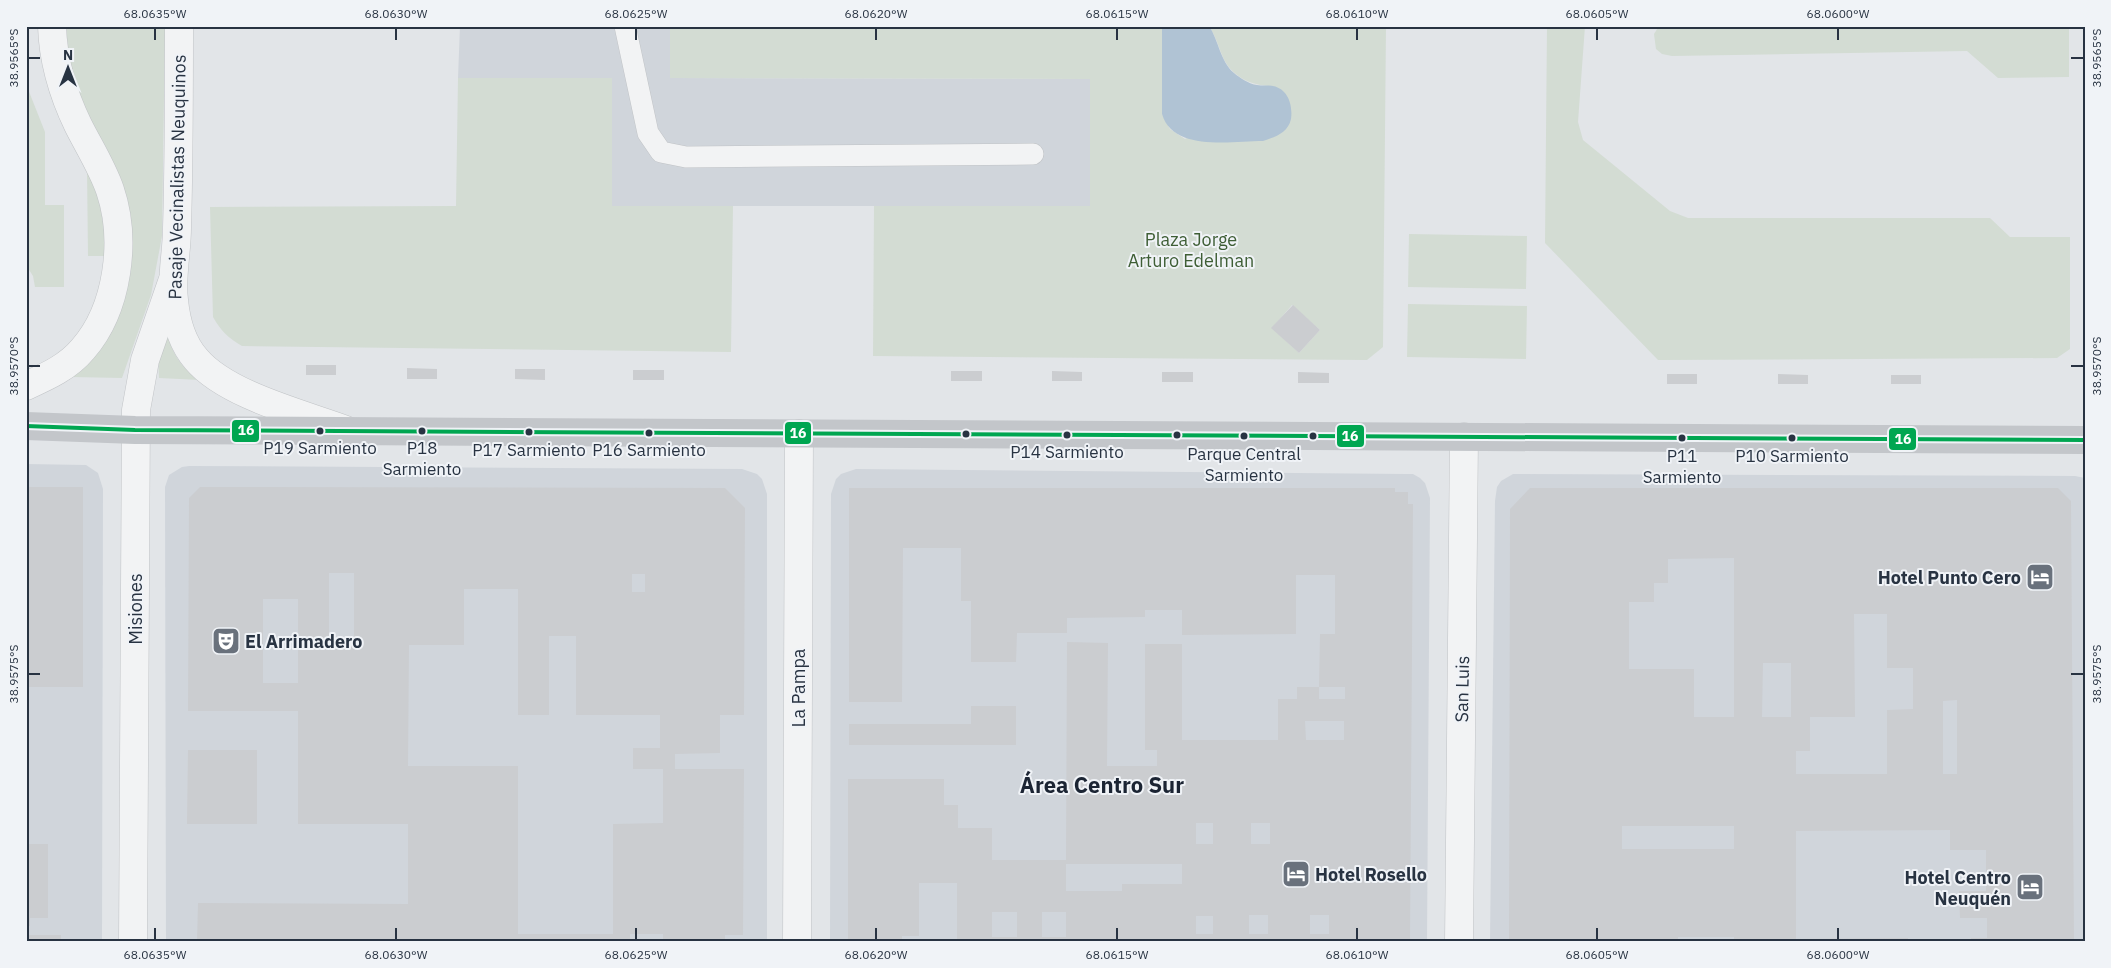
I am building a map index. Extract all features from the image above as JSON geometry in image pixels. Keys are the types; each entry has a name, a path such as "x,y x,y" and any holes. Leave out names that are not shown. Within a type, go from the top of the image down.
{"main road":[{"path":"26,426 135,430 2085,440"}],"street":[{"path":"26,386 52,375 84,349 93,336 112,292 118,252 117,224 111,192 65,94 55,55 52,26"},
{"name":"Pasaje Vecinalistas Neuquinos","path":"179,26 177,228 172,282 174,302 181,333 192,354 210,372 237,389 351,431"},
{"name":"Misiones","path":"133,942 135,430 138,392 145,360 172,282"},
{"name":"La Pampa","path":"797,942 799,434"},
{"name":"San Luis","path":"1459,942 1464,437"}],"lane":[{"path":"625,26 648,133 661,152 686,157 1032,154"}],"shaded area":[{"path":"460,26 670,26 670,78 1090,79 1090,206 612,206 612,79 458,78"},
{"path":"26,464 86,465 98,473 103,489 102,942 26,942"},
{"path":"182,467 742,469 757,474 762,479 767,494 767,942 166,942 165,487 169,475"},
{"path":"856,469 1413,474 1420,478 1425,483 1430,498 1427,942 830,942 831,494 836,479 841,474"},
{"path":"1513,474 2075,476 2085,478 2085,942 1490,942 1495,501 1497,487 1501,481"}],"green space":[{"path":"64,26 165,26 162,236 151,295 122,378 71,377 118,313 96,134 71,74"},
{"name":"Plaza Jorge Arturo Edelman","path":"670,26 1162,26 1162,114 1170,129 1185,139 1272,86 1249,82 1230,69 1209,26 1386,26 1383,347 1367,360 873,356 874,206 1090,206 1090,79 670,78","holes":["1292,305 1320,330 1299,353 1272,328"]},
{"path":"1547,26 1585,26 1578,122 1583,140 1670,211 1688,218 1990,218 2010,237 2070,237 2070,349 2057,358 1658,360 1545,243"},
{"path":"1659,26 2069,26 2069,77 1998,78 1967,51 1672,56 1662,54 1656,49 1654,34"},
{"path":"458,78 612,78 612,206 733,206 731,352 242,346 225,334 213,317 210,207 456,206"},
{"path":"26,84 45,132 45,205 64,205 64,287 35,287 33,276 26,265"},
{"path":"87,170 96,192 101,212 106,256 88,256"},
{"path":"1409,234 1527,236 1526,289 1408,287"},
{"path":"1408,304 1527,306 1526,359 1407,357"},
{"path":"167,330 174,352 187,370 200,380 159,378 158,357"}],"water":[{"path":"1162,26 1209,26 1226,63 1234,73 1251,83 1273,86 1286,94 1290,103 1291,114 1287,128 1276,136 1263,141 1205,142 1178,134 1168,126 1162,114"}],"building":[{"path":"213,26 245,26 245,29 213,29"},
{"path":"1293,305 1320,330 1299,353 1271,328"},
{"path":"306,365 336,365 336,375 306,375"},
{"path":"407,368 437,369 437,379 407,379"},
{"path":"515,369 545,369 545,380 515,379"},
{"path":"633,370 664,370 664,380 633,380"},
{"path":"951,371 982,371 982,381 951,381"},
{"path":"1052,371 1082,372 1082,381 1052,381"},
{"path":"1162,372 1193,372 1193,382 1162,382"},
{"path":"1298,372 1329,373 1329,383 1298,383"},
{"path":"1667,374 1697,374 1697,384 1667,384"},
{"path":"1778,374 1808,375 1808,384 1778,384"},
{"path":"1891,375 1921,375 1921,384 1891,384"},
{"path":"26,487 83,487 83,687 26,687"},
{"path":"200,487 725,488 745,508 744,715 720,715 720,753 675,754 675,769 744,769 743,935 725,935 725,942 663,942 663,934 630,934 630,942 197,942 198,903 408,904 408,824 298,824 298,711 188,711 189,498","holes":["329,573 354,573 354,646 329,646","632,574 645,574 645,592 632,592","464,589 518,589 518,715 549,715 549,636 576,636 576,715 660,715 660,748 633,748 633,769 663,769 663,823 613,824 613,934 518,934 518,766 408,766 409,645 464,645","263,599 298,599 298,683 263,683"]},
{"path":"849,488 1395,488 1395,492 1408,492 1408,504 1413,504 1410,942 957,942 957,883 919,883 919,936 902,936 902,942 848,942 848,779 944,779 944,805 958,805 958,828 992,828 992,860 1066,860 1067,642 1108,643 1107,766 1157,766 1157,750 1145,750 1145,644 1182,644 1182,740 1278,740 1278,699 1297,699 1297,687 1319,687 1320,634 1335,634 1335,575 1296,575 1296,634 1182,635 1182,610 1145,610 1145,617 1067,618 1067,633 1017,633 1016,662 971,662 971,601 961,601 961,548 903,548 902,702 849,702","holes":["1319,687 1345,687 1345,699 1319,699","1305,721 1344,721 1344,740 1306,740","1196,823 1213,823 1213,844 1196,844","1251,823 1270,823 1270,844 1251,844","1066,864 1182,864 1182,884 1122,884 1122,891 1066,891","992,912 1017,912 1017,937 992,937","1042,912 1066,912 1066,937 1042,937","1249,915 1268,915 1268,934 1249,934","1310,915 1329,915 1329,934 1310,934","1196,916 1213,916 1213,934 1196,934"]},
{"path":"1530,488 2058,488 2071,501 2074,942 1971,942 1971,938 1987,938 1987,918 1960,918 1959,891 1986,891 1986,850 1950,850 1950,830 1796,831 1796,939 1908,938 1908,942 1734,942 1734,937 1678,937 1678,942 1509,942 1510,509","holes":["1734,558 1734,717 1694,717 1694,669 1629,669 1629,602 1654,602 1654,583 1668,583 1668,559","1854,614 1887,614 1887,668 1913,668 1913,709 1887,710 1887,774 1796,774 1796,751 1810,751 1810,717 1855,717","1763,663 1791,663 1791,717 1762,717","1957,700 1957,774 1943,774 1943,701","1622,826 1734,826 1734,849 1622,849"]},
{"path":"971,706 1016,706 1016,745 849,745 849,724 971,724"},
{"path":"188,750 257,750 257,824 187,824"},
{"path":"26,844 48,844 48,918 30,918 30,926 26,926"},
{"path":"26,935 61,935 61,942 26,942"}],"transit line":[{"name":"16","path":"26,426 135,430 2085,440"}],"place":[{"name":"P19 Sarmiento","path":"320,431"},
{"name":"P18 Sarmiento","path":"422,431"},
{"name":"P17 Sarmiento","path":"529,432"},
{"name":"P16 Sarmiento","path":"649,433"},
{"name":"P14 Sarmiento","path":"1067,435"},
{"name":"Parque Central Sarmiento","path":"1244,436"},
{"name":"P11 Sarmiento","path":"1682,438"},
{"name":"P10 Sarmiento","path":"1792,438"},
{"name":"Hotel Punto Cero","path":"2040,577"},
{"name":"El Arrimadero","path":"226,641"},
{"name":"Hotel Rosello","path":"1296,874"},
{"name":"Hotel Centro Neuquén","path":"2030,887"}],"district":[{"name":"Área Centro Sur","path":"1102,784"}]}
